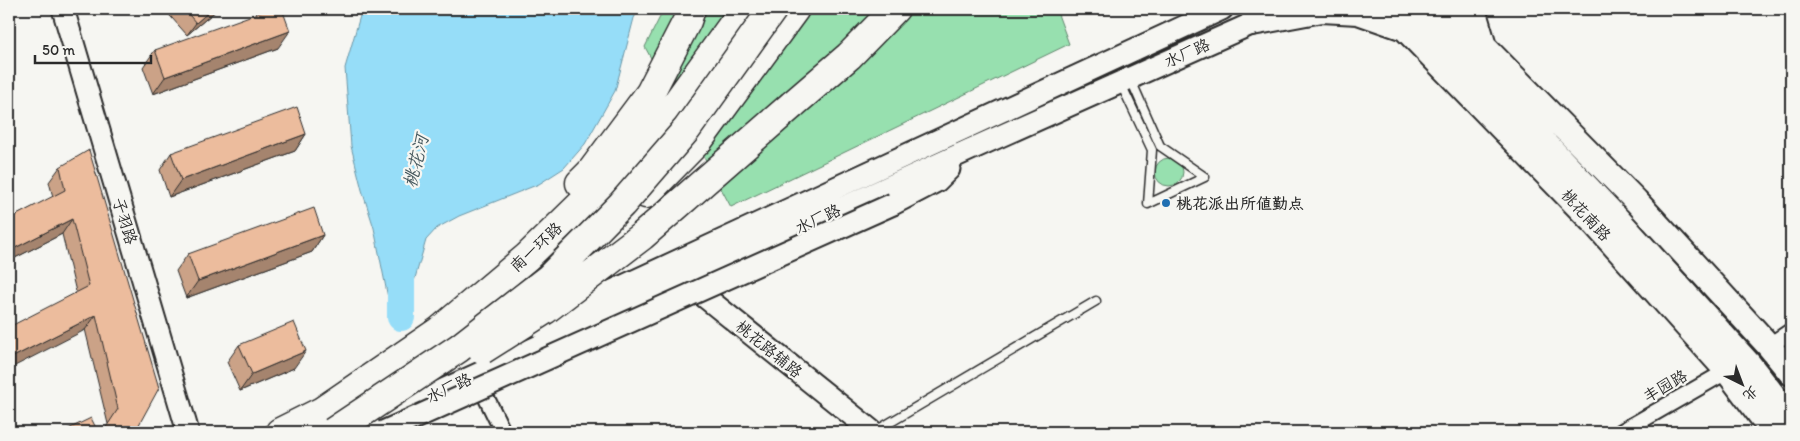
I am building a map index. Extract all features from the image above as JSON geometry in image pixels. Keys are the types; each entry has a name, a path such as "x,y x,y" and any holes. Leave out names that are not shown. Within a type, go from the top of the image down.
{"highway":[{"path":"337,426 591,172 650,94 687,22 691,9"},
{"name":"南一环路","path":"337,426 439,331 534,250 604,182 670,112 744,9"},
{"name":"南一环路","path":"280,432 337,426 459,348 549,278 622,204 688,129 773,9"},
{"path":"549,278 644,196 699,140 796,9"},
{"path":"337,426 402,400 553,304 642,236 849,56 895,9"}],"main road":[{"name":"桃花南路","path":"1386,9 1411,18 1727,371 1773,432"},
{"path":"1427,9 1620,210 1754,358 1791,405"},
{"path":"1447,9 1636,201 1769,346 1791,373"},
{"path":"1473,9 1484,47"},
{"path":"1252,24 1322,10 1411,18 1613,214 1748,363 1791,418"}],"street":[{"name":"子羽路","path":"62,9 188,432"},
{"name":"水厂路","path":"303,432 409,385 1222,9"},
{"name":"水厂路","path":"337,426 684,280 1285,9"},
{"path":"383,432 893,204 937,180 969,150"},
{"name":"桃花路辅路","path":"666,266 873,432"},
{"path":"1769,346 1791,331"},
{"name":"丰园路","path":"1621,432 1727,371"},
{"path":"482,389 503,432"}],"lane":[{"path":"1125,80 1160,146 1205,177 1148,204 1152,150 1125,80"},
{"path":"873,432 1096,301"}],"green space":[{"path":"664,9 1056,9 1069,44 731,207 645,47"},
{"path":"1169,158 1179,162 1183,172 1179,182 1169,186 1159,182 1155,172 1159,162"}],"water":[{"path":"362,9 639,9 634,18 615,91 585,144 564,168 539,184 459,216 437,228 426,240 407,306 390,308 374,228 351,146 345,68"}],"building":[{"path":"184,9 212,9 196,23"},
{"path":"269,9 282,9 290,31 165,77 155,50"},
{"path":"297,107 306,134 181,180 171,153"},
{"path":"89,150 159,388 135,432 103,432 118,409 96,315 9,359 9,327 89,286 72,219 9,251 9,219 65,190 60,167"},
{"path":"314,208 323,235 198,281 188,254"},
{"path":"294,322 306,351 252,374 239,345"},
{"path":"91,418 98,432 62,432"}],"waterway":[{"name":"桃花河","path":"401,268 401,317"}],"place":[{"name":"桃花派出所值勤点","path":"1166,203"}]}
